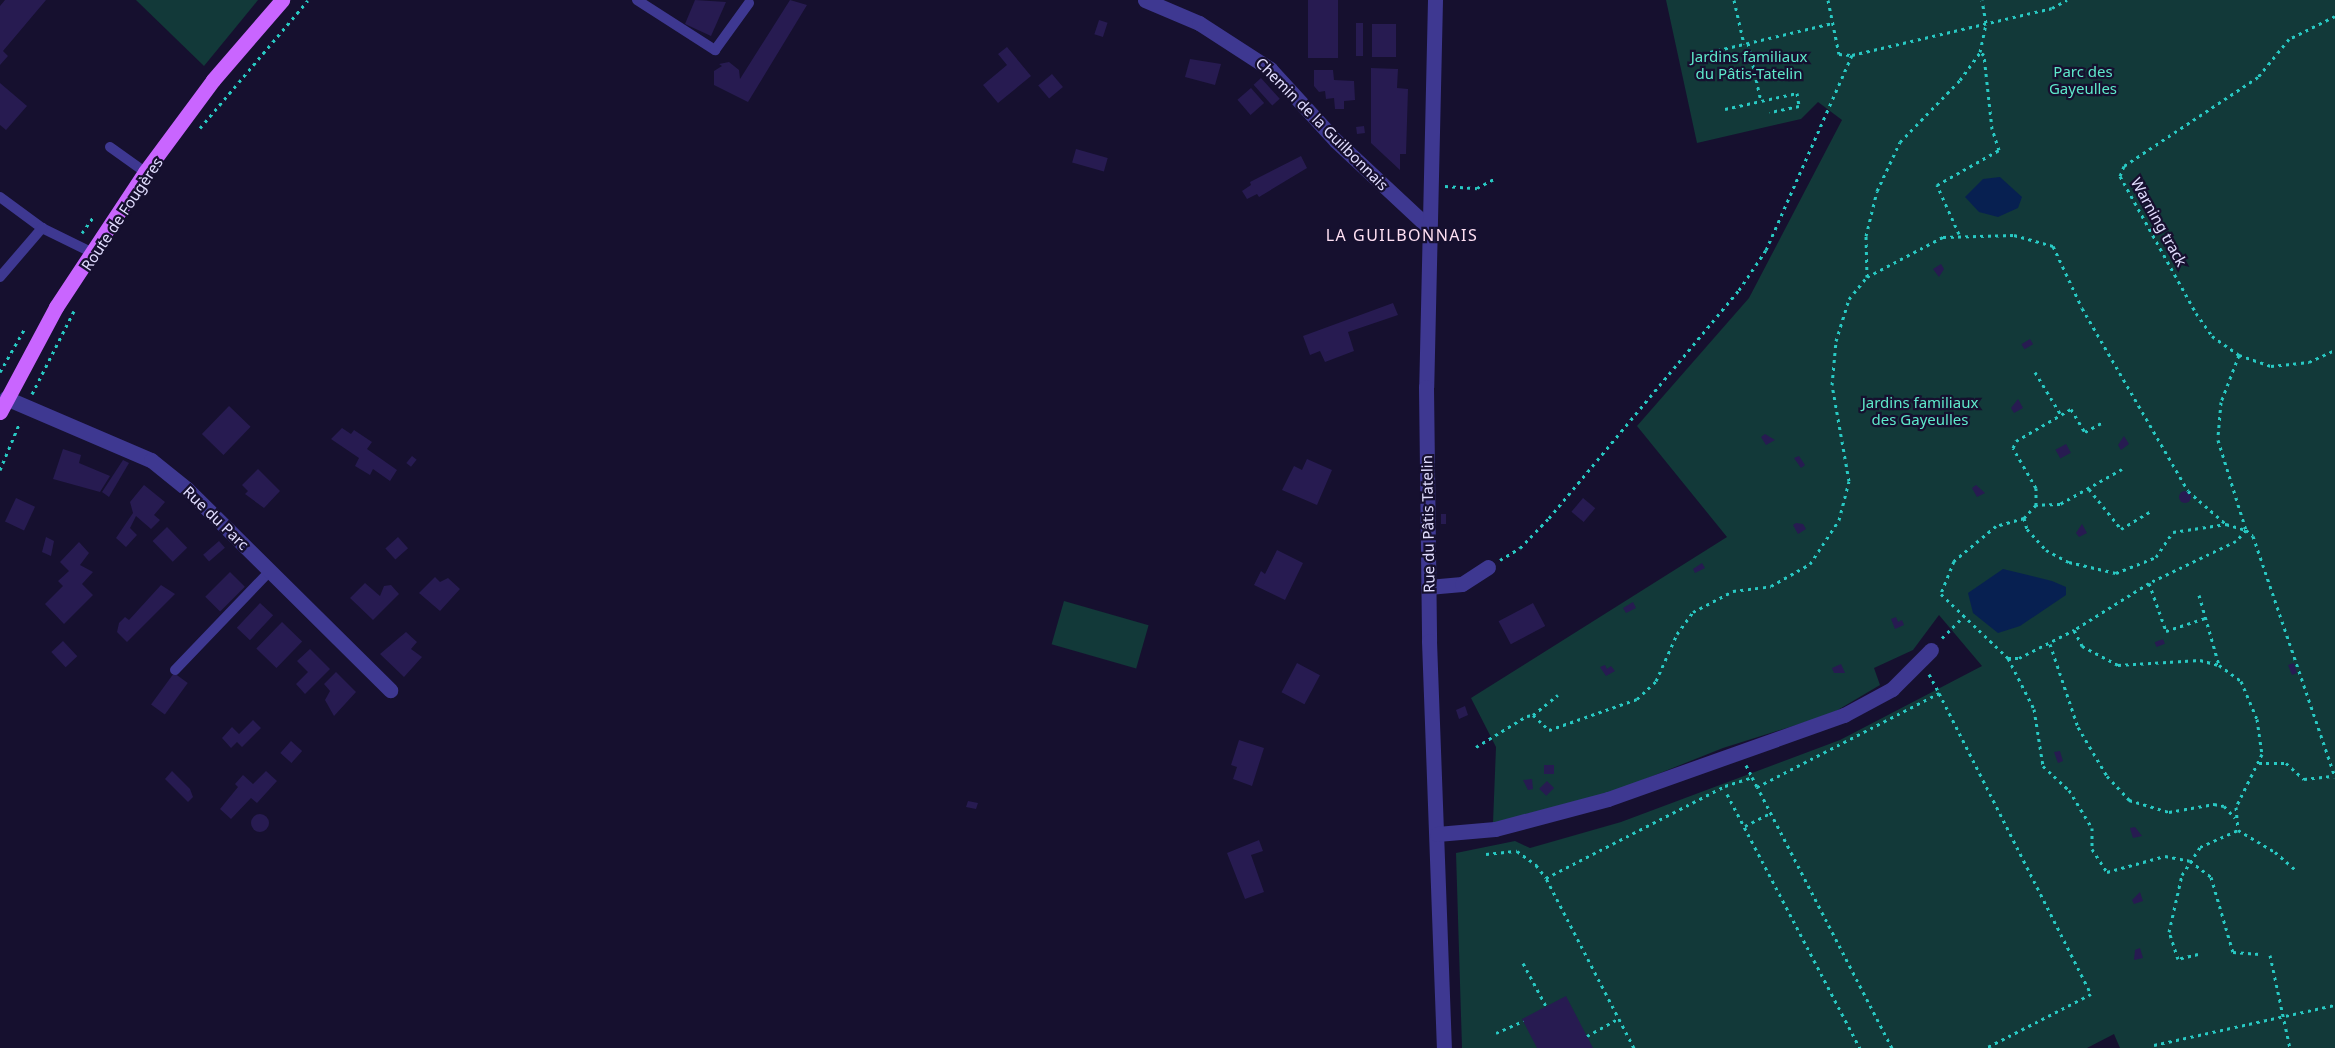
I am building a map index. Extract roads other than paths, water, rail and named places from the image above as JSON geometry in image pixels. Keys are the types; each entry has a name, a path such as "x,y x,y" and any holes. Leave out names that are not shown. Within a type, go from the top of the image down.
{"main road":[{"path":"2,402 91,252 145,172 213,80 282,0"}],"street":[{"name":"Chemin de la Guilbonnais","path":"1145,0 1199,23 1270,69 1336,141 1427,226"},
{"name":"Rue du Pâtis Tatelin","path":"1435,0 1427,226 1428,586 1444,1048"},
{"name":"Rue du Parc","path":"2,402 26,406 151,460 187,489 390,690"},
{"path":"1428,586 1462,584 1488,567"},
{"path":"1437,834 1481,832 1608,800 1823,723 1892,689 1926,655"}],"lane":[{"path":"638,0 715,50 749,3"},
{"path":"110,147 145,172"},
{"path":"0,197 42,228 91,252"},
{"path":"0,277 42,228"},
{"path":"175,670 270,572"}],"water":[{"path":"2000,177 2022,197 2018,208 1998,217 1979,212 1965,197 1983,179"},
{"path":"2003,569 2052,581 2066,587 2066,595 2020,626 1998,633 1973,613 1968,593"}],"district":[{"name":"LA GUILBONNAIS","path":"1402,235"}],"park label":[{"name":"Jardins familiaux du Pâtis-Tatelin","path":"1749,64"},
{"name":"Parc des Gayeulles","path":"2083,80"},
{"name":"Jardins familiaux des Gayeulles","path":"1920,410"}]}
